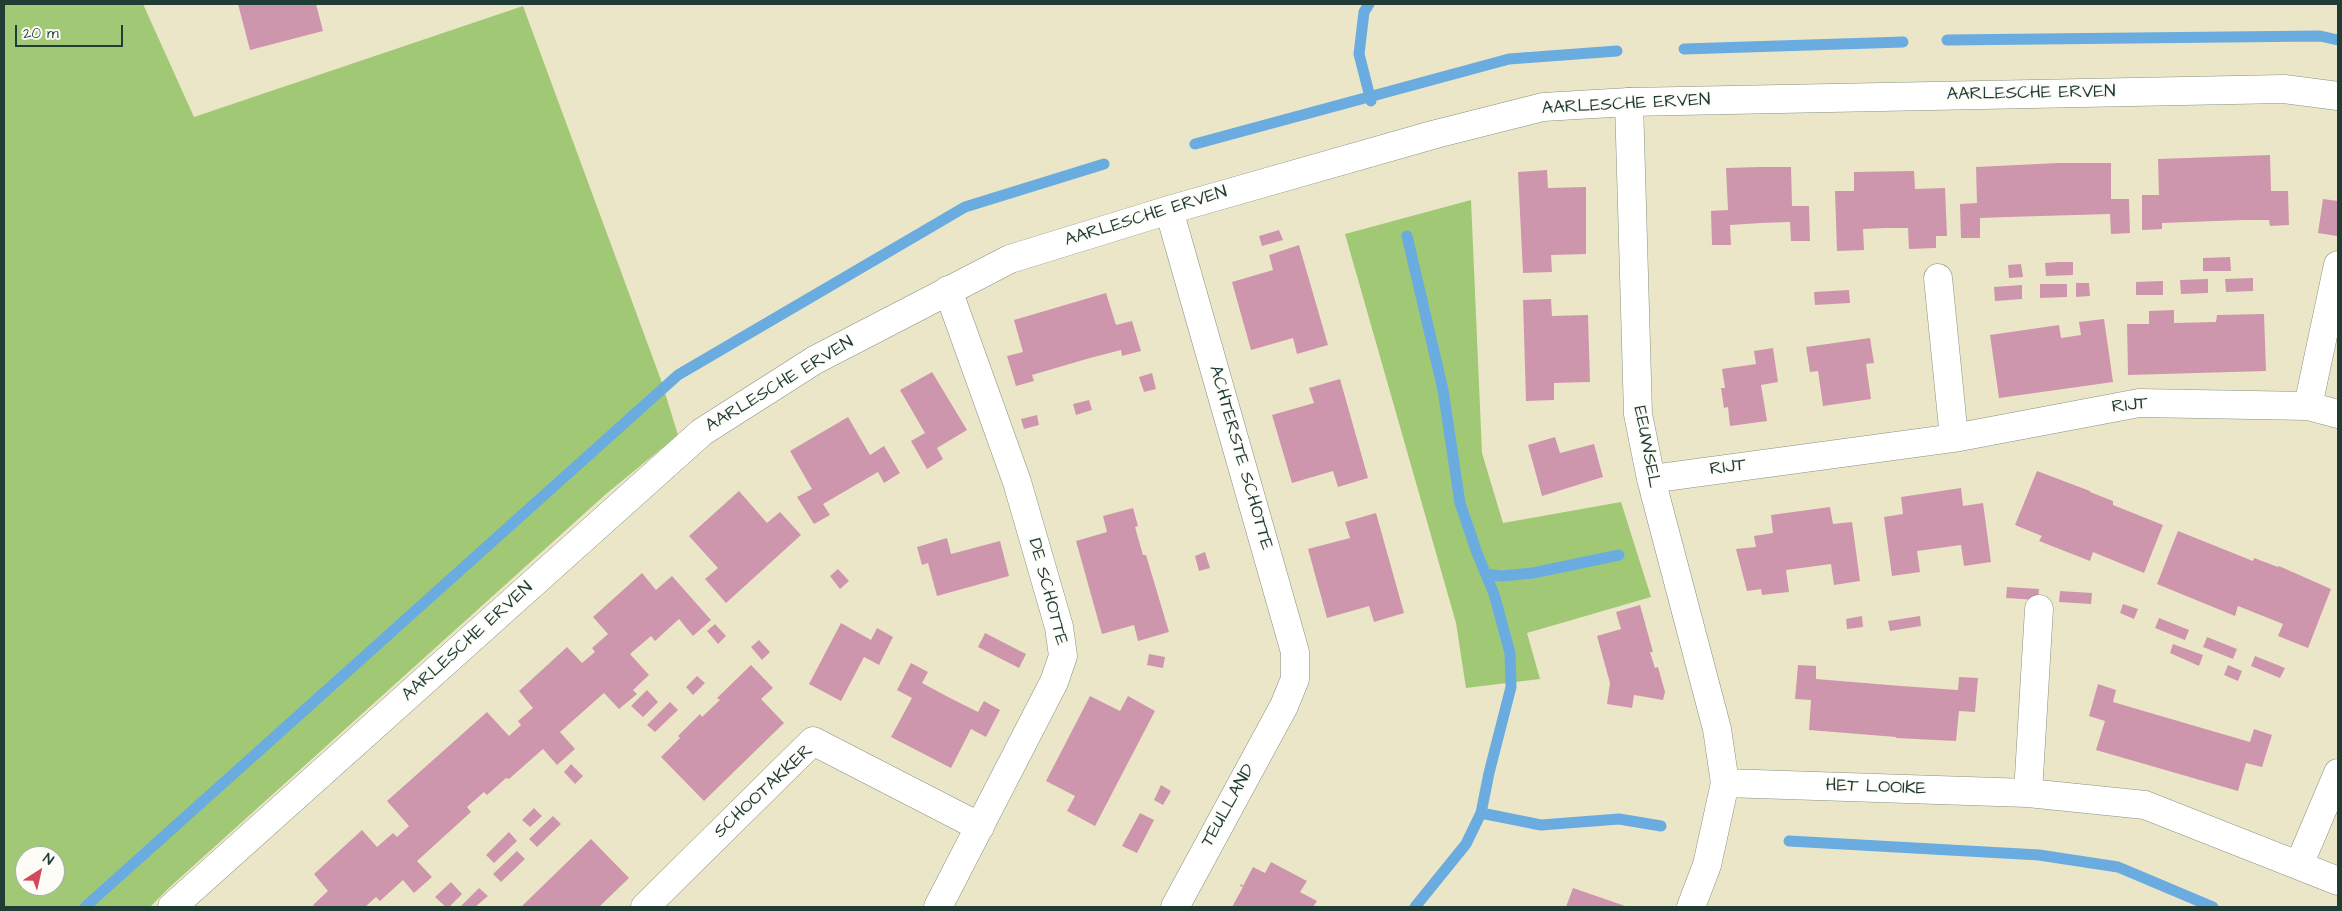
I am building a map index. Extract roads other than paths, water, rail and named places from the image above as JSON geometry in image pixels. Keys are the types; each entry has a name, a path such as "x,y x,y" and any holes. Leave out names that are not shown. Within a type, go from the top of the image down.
{"street":[{"name":"AARLESCHE ERVEN","path":"172,907 702,432 815,360 1010,258 1169,210 1436,134 1542,107 1629,102 2284,89 2338,96"},
{"name":"EEUWSEL","path":"1629,102 1638,414 1651,478 1717,729 1725,783"},
{"name":"ACHTERSTE SCHOTTE","path":"1169,210 1295,652 1295,679 1284,706"},
{"path":"2308,406 2338,265"},
{"path":"1938,278 1954,438"},
{"name":"DE SCHOTTE","path":"938,907 1054,682 1064,656 1059,626 1016,482 948,290"},
{"name":"RIJT","path":"1651,478 1954,438 2139,403 2308,406 2338,414"},
{"path":"2028,793 2039,609"},
{"name":"TEULLAND","path":"1175,907 1284,706"},
{"name":"SCHOOTAKKER","path":"645,907 812,741 980,827"},
{"path":"2299,865 2338,773"},
{"path":"1691,907 1707,865 1725,783"},
{"name":"HET LOOIKE","path":"1725,783 2028,793 2145,805 2338,881"}],"waterway":[{"path":"1369,4 1364,12 1359,54 1371,101"},
{"path":"1947,40 2320,36 2338,40"},
{"path":"1684,49 1903,42"},
{"path":"1195,144 1509,59 1617,51"},
{"path":"85,907 678,375 965,207 1104,164"},
{"path":"1407,236 1443,390 1460,503 1477,553 1494,594 1510,653 1511,687 1481,813 1466,844 1415,907"},
{"path":"1486,574 1502,576 1533,573 1619,555"},
{"path":"1481,813 1541,825 1619,819 1661,826"},
{"path":"1789,841 2039,855 2118,867 2213,907"}]}
